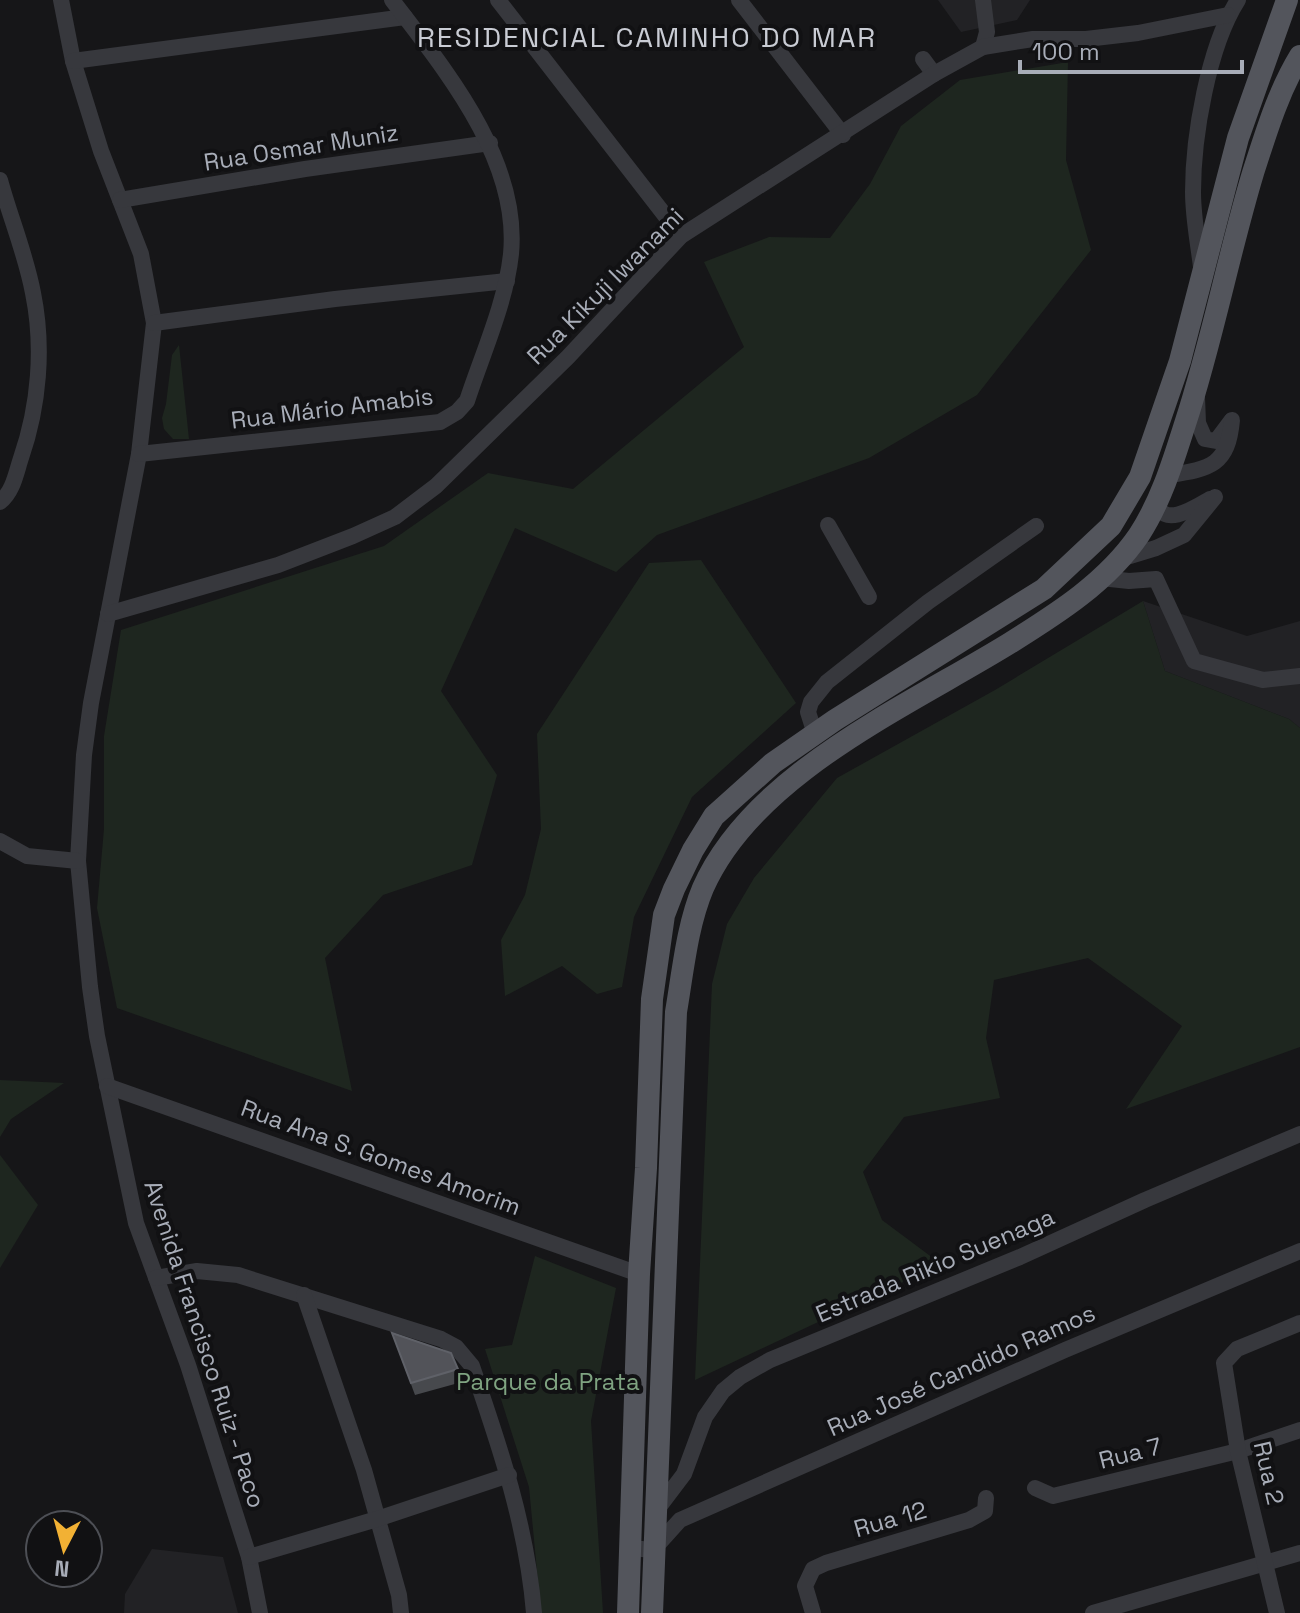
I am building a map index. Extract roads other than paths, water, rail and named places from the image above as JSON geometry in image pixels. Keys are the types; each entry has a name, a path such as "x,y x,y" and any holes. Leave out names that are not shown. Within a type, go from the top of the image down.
{"main road":[{"path":"628,1613 652,999 664,915 693,850 714,816 773,763 1044,589 1111,526 1140,477 1180,361 1238,138 1287,0"},
{"path":"652,1613 676,1012 685,957 703,888 740,830 772,796 878,720 1041,624 1101,578 1139,535 1169,475 1196,390 1233,242 1268,124 1300,56"}],"street":[{"name":"Avenida Francisco Ruiz - Paco","path":"61,0 73,61 141,254 154,323 139,454 91,703 84,755 78,861 90,987 136,1223 188,1365 249,1557 260,1613"},
{"name":"Rua Mário Amabis","path":"139,454 440,422 457,412 467,401 507,281 511,219 490,143 392,0"},
{"path":"498,0 681,236"},
{"path":"739,0 843,135"},
{"path":"983,0 987,32 983,47"},
{"path":"1202,271 1193,195 1195,159 1215,53 1228,15 1238,0"},
{"name":"Rua Kikuji Iwanami","path":"108,614 278,565 395,517 436,486 568,357 681,236 934,74 983,47 1033,39 1086,39 1138,33 1228,15"},
{"path":"73,61 405,17"},
{"path":"923,59 934,74"},
{"name":"Rua Osmar Muniz","path":"120,200 305,169 490,143"},
{"path":"0,180 33,293 38,349 37,390 31,431 12,486 0,502"},
{"path":"154,323 335,299 507,281"},
{"path":"1169,475 1205,467 1219,459 1230,443 1232,420 1216,441 1210,442 1200,433 1196,390"},
{"path":"1119,559 1156,548 1184,535 1215,497 1181,514 1172,515 1164,514 1157,503"},
{"path":"828,525 869,597"},
{"path":"815,734 808,712 811,702 827,682 928,602 1036,526"},
{"path":"1101,578 1129,581 1156,579 1194,661 1263,680 1300,676"},
{"path":"0,841 27,856 78,861"},
{"name":"Rua Ana S. Gomes Amorim","path":"107,1086 639,1274"},
{"name":"Estrada Rikio Suenaga","path":"655,1513 684,1474 705,1417 723,1391 740,1377 770,1360 1020,1257 1300,1134"},
{"name":"Rua José Candido Ramos","path":"653,1550 680,1520 1065,1350 1300,1251"},
{"path":"156,1278 216,1271 304,1295 441,1339 456,1347 472,1366 509,1475 524,1544 534,1613"},
{"path":"304,1295 364,1470 399,1595 401,1613"},
{"name":"Rua 2","path":"1277,1613 1238,1451 1224,1363 1237,1349 1300,1323"},
{"name":"Rua 7","path":"1035,1488 1053,1496 1238,1451 1300,1430"},
{"path":"249,1557 509,1475"},
{"name":"Rua 12","path":"813,1613 805,1586 813,1569 969,1520 985,1511 986,1498"},
{"path":"630,1548 653,1550"},
{"path":"1093,1613 1300,1553"}],"district":[{"name":"RESIDENCIAL CAMINHO DO MAR","path":"647,37"}],"park label":[{"name":"Parque da Prata","path":"548,1381"}]}
